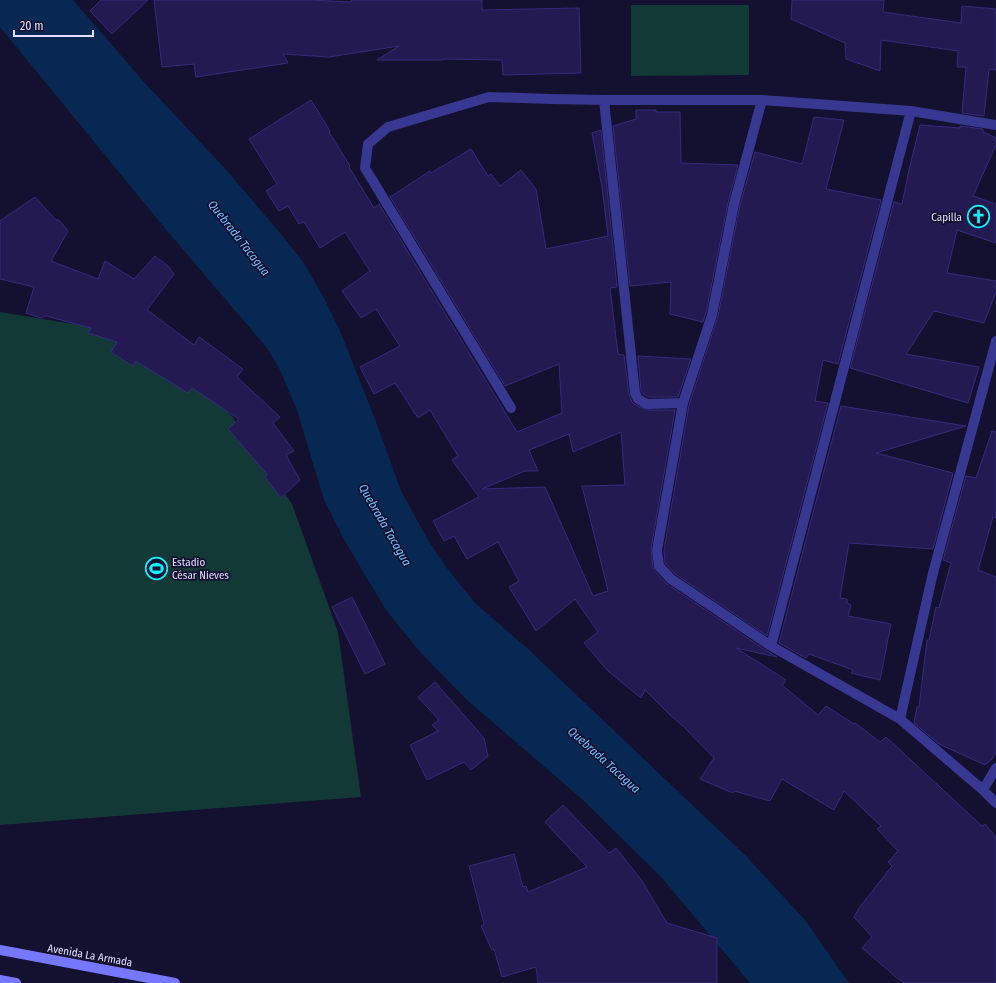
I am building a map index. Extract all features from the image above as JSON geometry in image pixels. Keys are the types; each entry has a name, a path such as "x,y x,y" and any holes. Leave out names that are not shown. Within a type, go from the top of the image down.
{"main road":[{"name":"Avenida La Armada","path":"0,950 175,983"},
{"path":"0,980 16,983"}],"street":[{"path":"511,408 366,168 368,144 388,127 489,96 604,100 762,100 911,111 996,125"},
{"path":"604,100 635,393 638,399 647,404 683,403"},
{"path":"762,100 734,204 712,314 683,403 657,550 659,566 671,579 771,646 900,719 983,790 996,803"},
{"path":"771,646 911,111"},
{"path":"900,719 933,573 996,341"},
{"path":"983,790 996,768"}],"green space":[{"path":"631,5 749,5 749,75 631,76"},
{"name":"Estadio César Nieves","path":"0,312 135,334 232,416 292,504 338,632 361,797 0,825"}],"water":[{"name":"Quebrada Tacagua","path":"0,0 73,0 144,82 229,173 303,262 324,298 340,331 375,419 401,491 428,540 446,567 475,603 528,649 745,855 805,920 849,983 750,983 662,878 583,800 467,700 420,652 386,610 346,543 324,500 297,410 280,370 267,348 168,232 0,27"}],"building":[{"path":"101,0 148,0 112,34 90,11"},
{"path":"154,0 309,0 351,2 352,0 482,0 482,10 579,8 581,73 503,75 502,60 377,60 399,46 329,57 283,54 288,63 196,77 194,64 162,67"},
{"path":"792,0 884,0 883,12 961,23 962,6 996,9 996,70 989,69 984,116 962,113 966,67 957,67 958,51 881,40 880,71 846,59 845,43 791,19"},
{"path":"311,100 374,208 379,204 517,432 562,413 559,364 505,386 390,197 430,171 431,173 471,149 488,176 491,174 500,186 521,170 536,189 546,249 608,236 602,187 592,133 601,130 617,287 610,288 618,354 624,355 629,394 634,404 647,410 675,410 651,549 654,570 667,584 777,657 736,648 786,680 782,685 818,715 826,706 854,724 855,723 880,742 886,737 982,826 985,824 996,837 996,983 903,983 862,948 872,937 854,917 859,908 892,866 888,862 898,851 877,829 881,826 844,791 834,810 782,779 770,801 734,791 733,793 700,779 714,758 645,690 641,698 608,671 584,643 598,632 575,599 536,631 509,587 519,581 498,542 467,559 454,536 444,541 433,521 479,497 452,460 458,456 430,410 418,418 395,383 374,394 360,367 400,346 376,309 361,318 342,291 370,271 345,232 320,248 304,222 299,224 288,206 279,211 266,191 277,184 249,139","holes":["621,432 625,485 582,486 608,591 593,596 545,487 482,489 525,471 538,471 529,450 569,434 573,452"]},
{"path":"636,110 680,112 681,163 738,165 728,203 703,322 670,314 671,282 630,286 613,126 636,119"},
{"path":"814,117 844,120 826,189 881,200 838,364 823,360 815,401 828,403 767,636 675,574 665,563 664,550 689,405 718,316 740,205 755,152 802,164"},
{"path":"920,125 960,128 960,126 983,129 983,132 996,138 996,145 973,196 996,204 996,243 957,230 947,273 996,281 996,292 984,323 934,311 906,354 979,367 968,403 850,368 894,202 902,204"},
{"path":"35,197 56,220 59,220 68,231 51,261 98,279 105,261 134,279 155,256 168,266 174,274 147,310 194,345 199,337 243,369 237,377 280,417 273,423 294,451 286,455 300,480 281,498 265,477 267,474 228,429 239,419 192,388 188,393 136,361 133,366 111,352 117,342 88,333 91,328 46,316 41,318 26,313 34,287 0,279 0,221"},
{"path":"638,356 691,359 678,397 649,397 643,394 641,391"},
{"path":"841,406 966,426 876,453 953,473 933,549 849,543 840,598 847,599 847,603 851,605 848,616 891,624 880,680 851,673 853,670 809,654 806,658 779,643"},
{"path":"992,431 996,432 996,518 993,517 978,570 996,577 996,752 992,759 985,765 939,744 914,723 917,707 919,707 927,640 929,640 936,607 939,608 951,563 943,560 966,476 976,478"},
{"path":"352,597 385,664 365,674 332,607"},
{"path":"435,682 484,738 488,756 471,770 464,762 427,780 410,745 438,731 432,725 439,720 418,697"},
{"path":"563,805 609,853 616,848 642,881 667,923 717,938 717,983 538,983 536,967 502,977 494,949 492,950 481,926 484,924 469,866 514,854 523,887 526,886 528,892 587,867 545,822"}],"place":[{"name":"Capilla","path":"978,217"},
{"name":"Estadio César Nieves","path":"157,568"}]}
